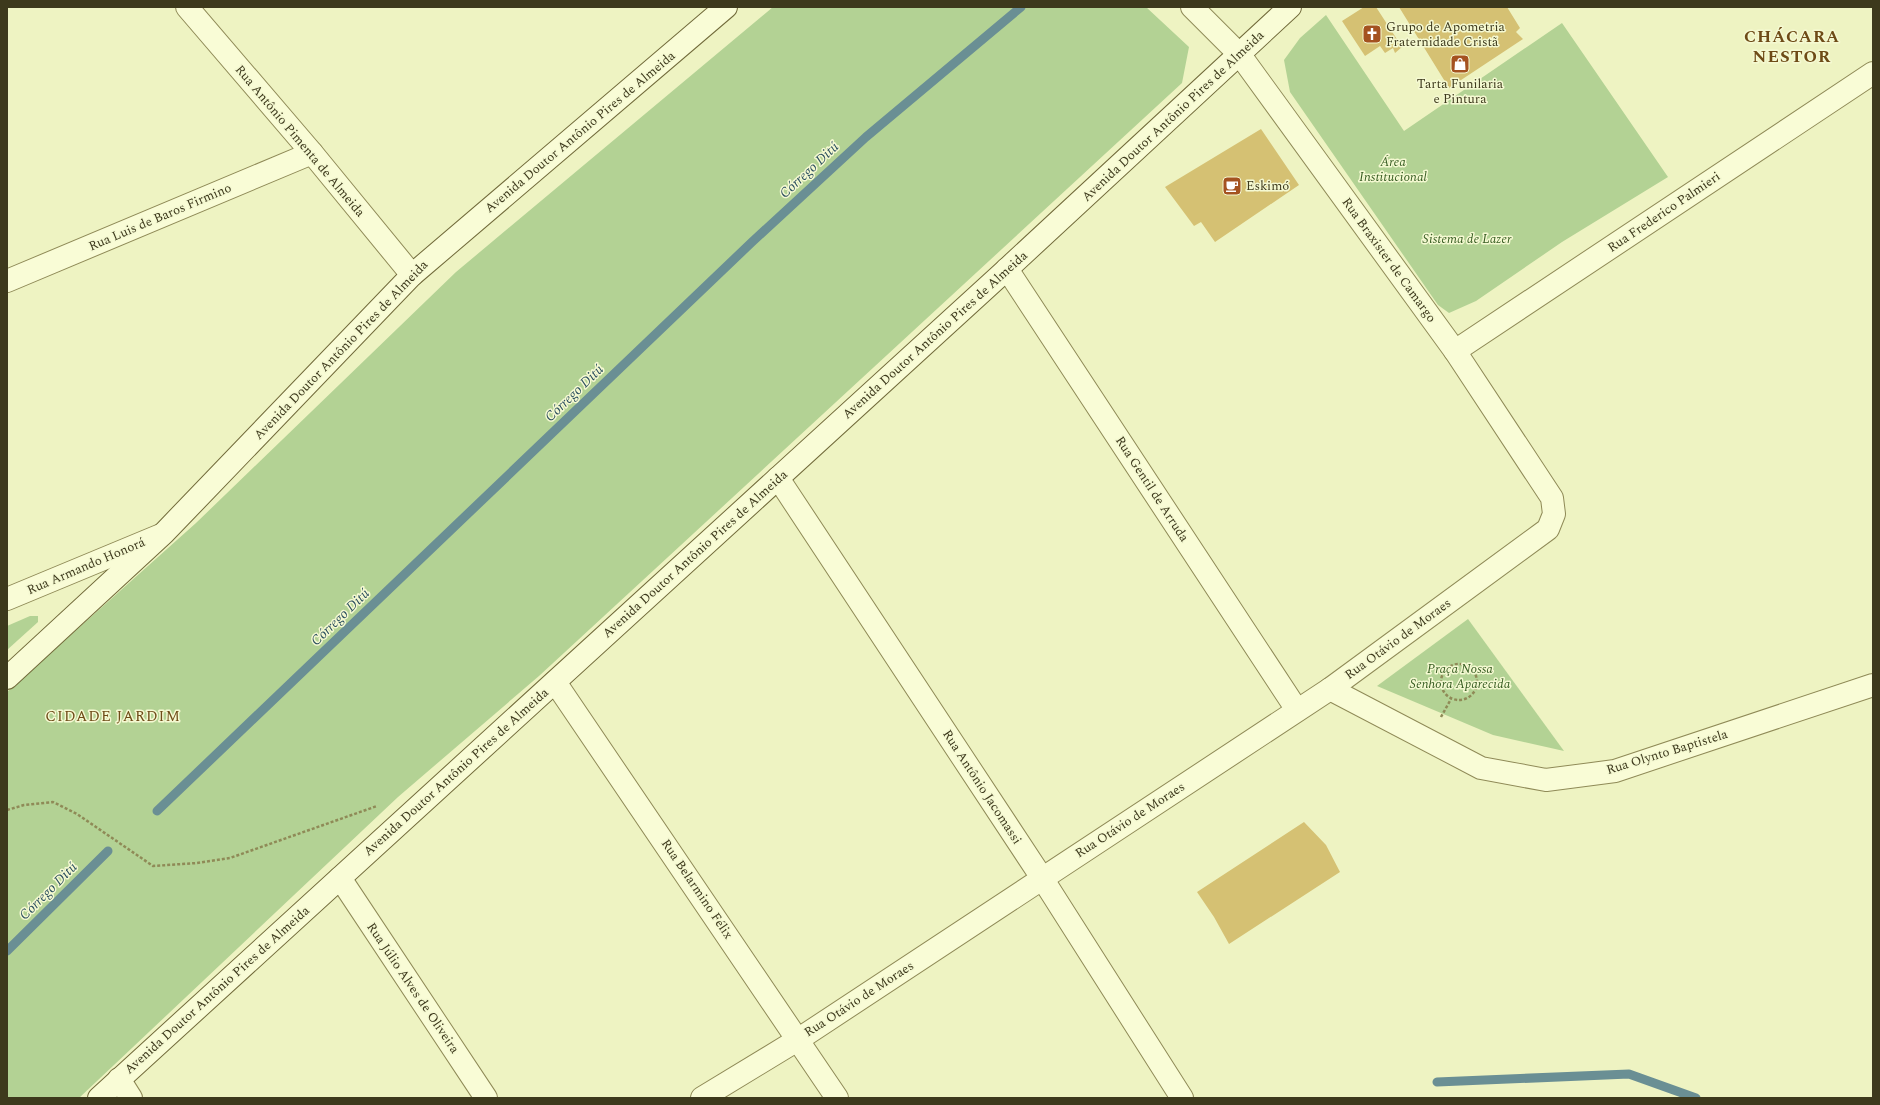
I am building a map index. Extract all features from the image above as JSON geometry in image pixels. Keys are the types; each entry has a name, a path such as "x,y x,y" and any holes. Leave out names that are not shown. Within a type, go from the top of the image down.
{"street":[{"name":"Rua Antônio Pimenta de Almeida","path":"187,7 312,153 412,275"},
{"name":"Avenida Doutor Antônio Pires de Almeida","path":"7,678 164,533 412,275 726,7"},
{"name":"Rua Braxister de Camargo","path":"1192,7 1240,55 1455,351 1552,498 1554,514 1548,528"},
{"name":"Avenida Doutor Antônio Pires de Almeida","path":"99,1098 1007,269 1240,55 1290,7"},
{"name":"Rua Frederico Palmieri","path":"1455,351 1873,73"},
{"name":"Rua Luis de Baros Firmino","path":"7,281 312,153"},
{"name":"Rua Gentil de Arruda","path":"1007,269 1298,710"},
{"name":"Rua Antônio Jacomassi","path":"778,478 1042,878 1182,1098"},
{"name":"Rua Otávio de Moraes","path":"702,1098 798,1038 1330,689 1548,528"},
{"name":"Rua Armando Honorá","path":"7,600 164,533"},
{"name":"Rua Belarmino Félix","path":"555,682 798,1038 837,1098"},
{"name":"Rua Olynto Baptistela","path":"1330,689 1481,768 1546,780 1615,771 1873,685"},
{"name":"Rua Júlio Alves de Oliveira","path":"340,878 486,1098"},
{"path":"119,1079 132,1098"}],"path":[{"path":"1457,664 1470,666 1477,677 1478,683 1473,695 1462,701 1451,699 1446,695 1441,685 1443,673 1451,665 1457,664"},
{"path":"7,810 24,805 52,802 77,814 154,866 197,863 230,858 382,804 415,809"}],"green space":[{"path":"773,7 1146,7 1189,47 1182,83 539,676 398,797 79,1098 7,1098 7,692 196,523 456,272"},
{"path":"1326,15 1404,131 1562,23 1668,177 1562,242 1476,301 1449,313 1438,305 1290,92 1284,60 1300,38"},
{"path":"30,616 38,616 38,622 7,650 7,626"},
{"name":"Praça Nossa Senhora Aparecida","path":"1468,619 1564,751 1493,735 1377,686"}],"building":[{"name":"Grupo de Apometria Fraternidade Cristã","path":"1364,7 1376,7 1402,47 1395,53 1393,48 1385,53 1380,46 1365,56 1342,21"},
{"name":"Tarta Funilaria e Pintura","path":"1399,7 1507,7 1520,28 1516,32 1523,39 1449,88"},
{"name":"Eskimó","path":"1261,129 1299,185 1215,242 1201,222 1194,226 1165,187"},
{"path":"1304,822 1326,845 1340,872 1229,944 1214,917 1197,892"}],"waterway":[{"name":"Córrego Ditú","path":"157,811 752,242 866,137 1021,7"},
{"name":"Córrego Ditú","path":"7,951 108,851"},
{"path":"1437,1082 1629,1074 1696,1098"}],"place":[{"name":"Grupo de Apometria Fraternidade Cristã","path":"1372,34"},
{"name":"Tarta Funilaria e Pintura","path":"1460,64"},
{"name":"Eskimó","path":"1232,186"}],"district":[{"name":"CHÁCARA NESTOR","path":"1792,47"},
{"name":"CIDADE JARDIM","path":"113,716"}],"park label":[{"name":"Área Institucional","path":"1393,170"},
{"name":"Sistema de Lazer","path":"1467,239"}]}
